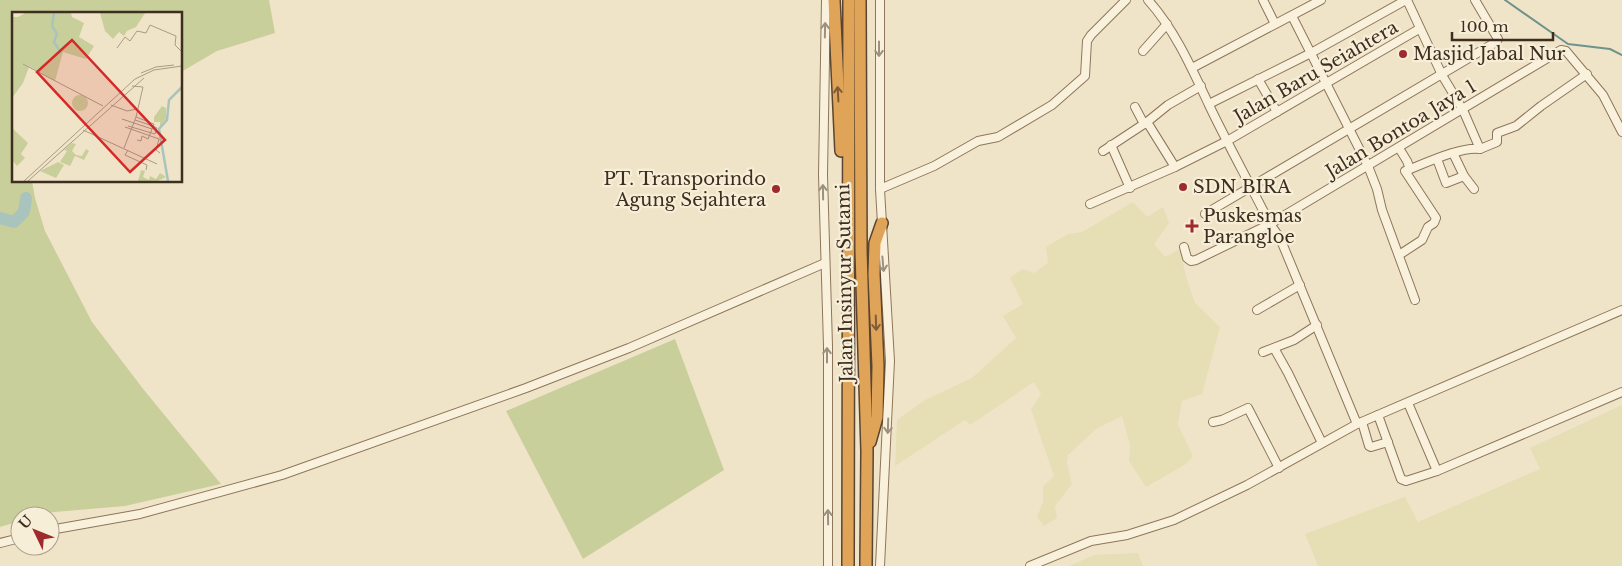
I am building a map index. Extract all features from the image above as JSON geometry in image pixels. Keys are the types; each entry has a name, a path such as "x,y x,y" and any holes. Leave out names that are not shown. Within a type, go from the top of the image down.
{"highway":[{"path":"834,0 842,160 848,194"},
{"name":"Jalan Insinyur Sutami","path":"848,566 849,0"},
{"name":"Jalan Insinyur Sutami","path":"860,0 861,250 868,451 866,566"},
{"path":"868,451 877,417 878,366 874,250 882,223"}],"street":[{"path":"826,0 823,175 828,346 828,566"},
{"path":"880,0 880,189 890,361 880,566"},
{"path":"880,189 934,166 978,141 986,141 998,137 1060,99 1085,76 1086,45 1091,35 1126,0"},
{"path":"1148,0 1160,13 1192,68 1227,141 1270,224 1280,238 1336,375 1360,423 1369,446 1372,447 1388,442"},
{"path":"1263,0 1275,24"},
{"path":"1192,68 1321,0"},
{"path":"1208,104 1311,53 1406,0 1442,75 1463,110 1480,149"},
{"path":"1205,214 1496,42 1498,39 1475,0"},
{"path":"1292,16 1368,166 1415,300"},
{"path":"1143,51 1167,24"},
{"name":"Jalan Baru Seiahtera","path":"1090,204 1130,188 1227,141 1419,29"},
{"name":"Jalan Bontoa Jaya 1","path":"1184,247 1187,258 1191,261 1196,260 1270,224 1561,50 1566,50 1603,95 1622,132"},
{"path":"1399,255 1422,240 1428,227 1434,223 1436,218 1405,171 1453,153 1474,148 1480,149 1497,142 1497,133 1516,126 1587,74"},
{"path":"1258,80 1277,112"},
{"path":"1104,152 1168,105 1201,86"},
{"path":"1135,107 1175,167"},
{"path":"1112,145 1130,188"},
{"path":"1399,148 1410,169"},
{"path":"1453,153 1464,176 1474,189"},
{"path":"1437,159 1446,184 1464,176"},
{"path":"60,528 140,514 282,476 586,365 825,263"},
{"path":"1257,310 1300,285"},
{"path":"1030,566 1091,542 1127,536 1174,520 1230,494 1360,423 1622,310"},
{"path":"1263,352 1294,340 1317,325"},
{"path":"1274,348 1322,444"},
{"path":"1378,415 1401,479 1406,481 1437,471 1622,392"},
{"path":"1408,403 1437,471"},
{"path":"1214,422 1248,408 1279,468"}],"shaded area":[{"path":"1133,202 1147,217 1163,207 1169,223 1154,244 1165,257 1180,249 1186,277 1195,303 1220,327 1202,394 1182,401 1178,425 1193,456 1186,464 1146,487 1129,461 1130,445 1122,416 1096,429 1068,455 1067,463 1072,484 1055,506 1057,518 1044,526 1037,517 1043,502 1043,487 1054,476 1031,409 1041,394 1034,382 970,425 965,420 895,466 897,420 925,400 972,378 1016,338 1003,316 1023,304 1010,278 1022,269 1034,273 1048,263 1046,247 1068,234 1082,232"},
{"path":"1622,405 1622,566 1318,566 1305,534 1405,497 1418,522 1540,469 1530,448"},
{"path":"1138,553 1143,566 1069,566 1094,555"}],"green space":[{"path":"0,0 269,0 275,33 217,51 182,71 182,12 12,12 12,182 32,182 45,231 92,322 144,390 221,484 125,506 60,512 60,506 10,506 10,524 0,527"},
{"path":"675,339 724,470 583,559 506,411"}],"waterway":[{"path":"1505,0 1568,44 1610,49 1622,55"},
{"path":"0,218 14,222 24,212 26,198"}],"place":[{"name":"Masjid Jabal Nur","path":"1403,54"},
{"name":"SDN BIRA","path":"1183,187"},
{"name":"PT. Transporindo Agung Sejahtera","path":"776,189"},
{"name":"Puskesmas Parangloe","path":"1192,226"}]}
